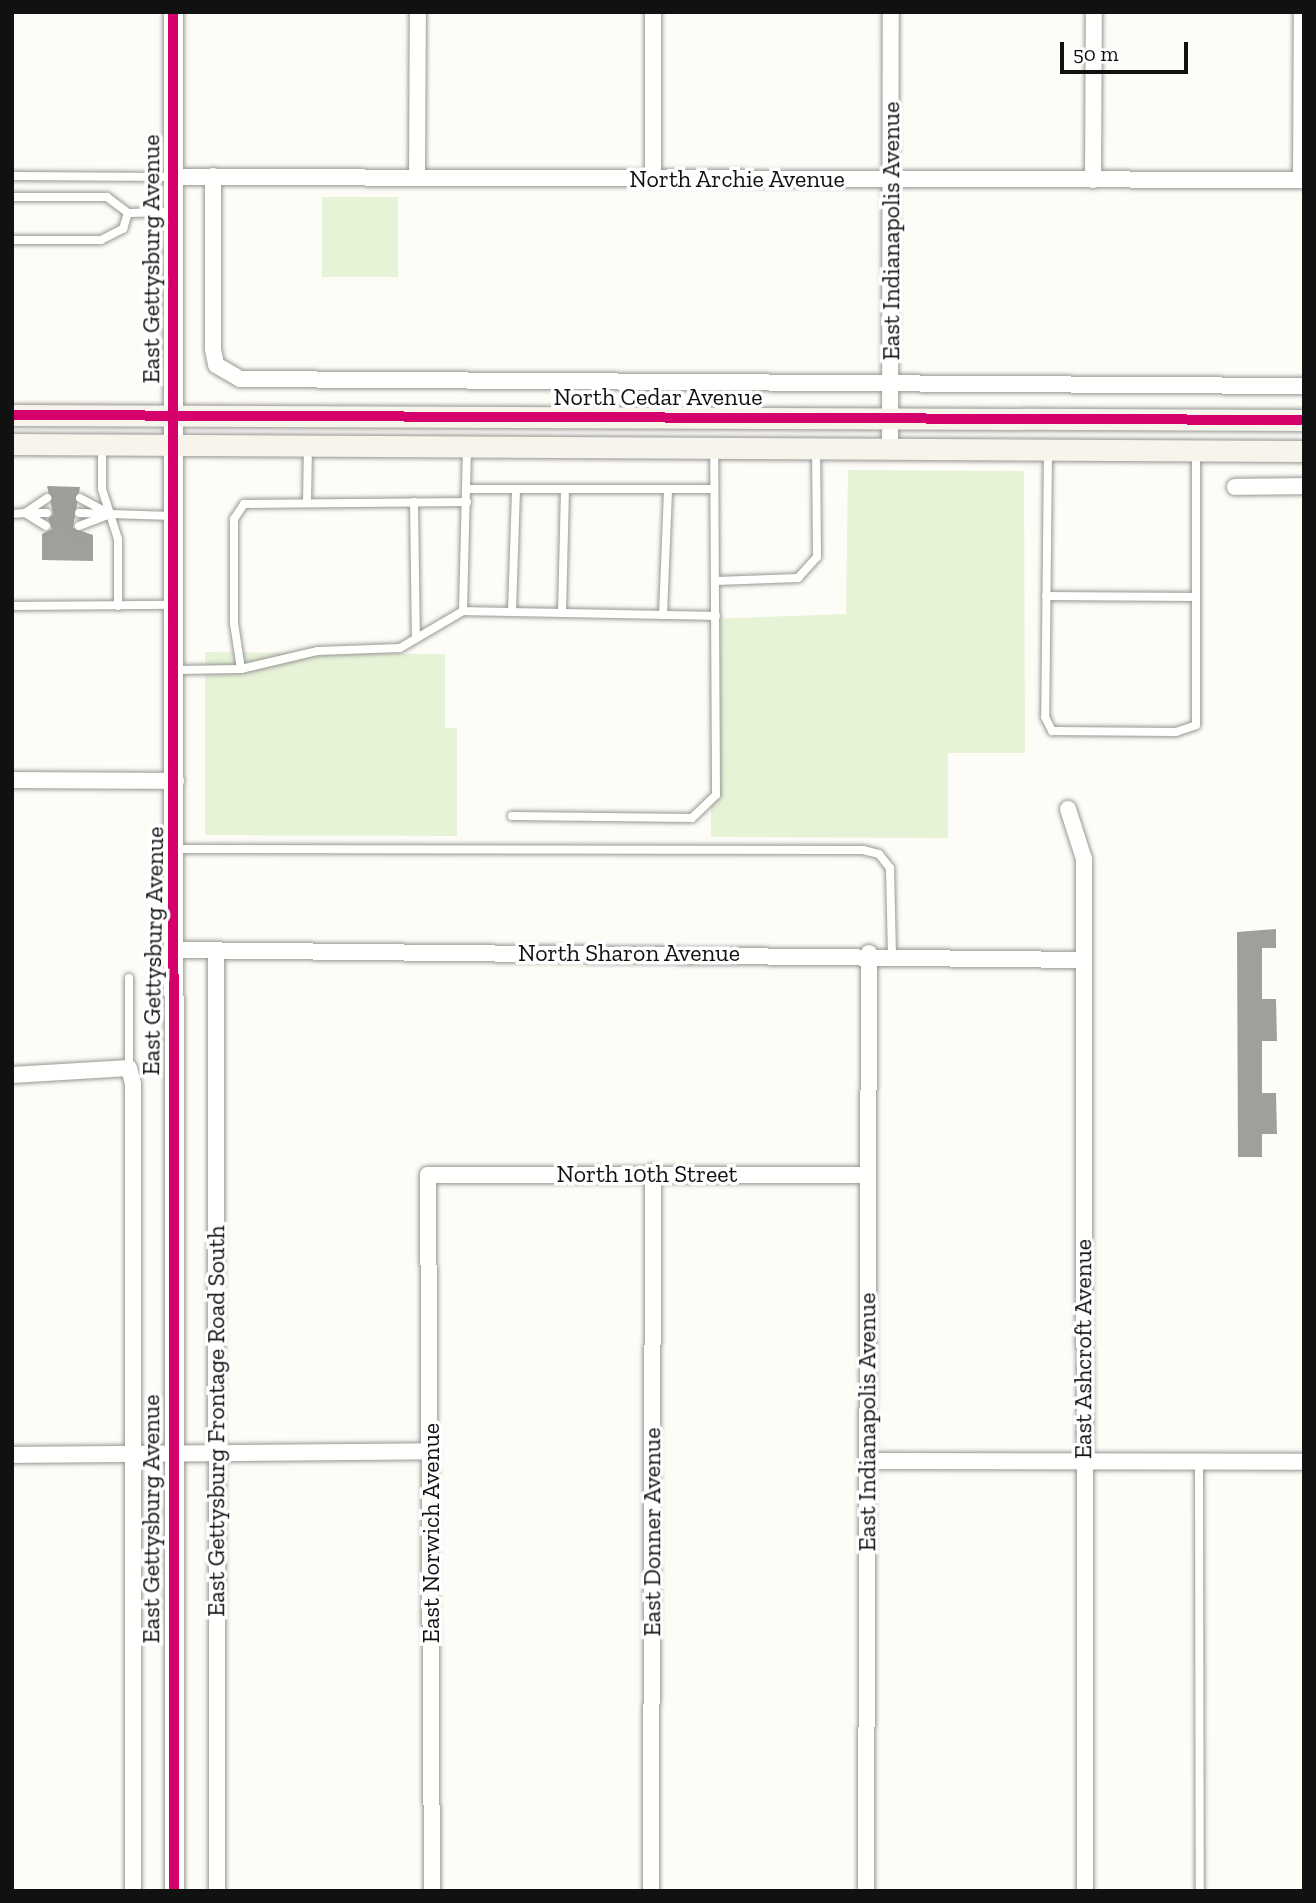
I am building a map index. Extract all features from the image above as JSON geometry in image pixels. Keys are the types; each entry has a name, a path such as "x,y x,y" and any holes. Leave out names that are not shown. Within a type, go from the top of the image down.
{"main road":[{"name":"North Cedar Avenue","path":"12,415 1304,420"},
{"path":"467,446 482,430 548,426 568,418"},
{"name":"North Cedar Avenue","path":"12,444 1304,452"}],"street":[{"name":"East Gettysburg Avenue","path":"173,12 171,212 176,950 170,1451 174,1891"},
{"path":"417,177 418,12"},
{"path":"653,12 653,178"},
{"name":"East Indianapolis Avenue","path":"890,449 891,12"},
{"path":"1093,180 1094,12"},
{"path":"1302,12 1303,180"},
{"path":"213,176 213,349 225,376 1304,386"},
{"name":"North Archie Avenue","path":"171,177 1303,180"},
{"path":"1235,487 1304,486"},
{"path":"12,780 176,781"},
{"name":"East Ashcroft Avenue","path":"1068,809 1084,859 1081,960 1085,1891"},
{"name":"North Sharon Avenue","path":"176,950 892,953 1081,960"},
{"name":"East Gettysburg Frontage Road South","path":"216,951 217,1891"},
{"name":"East Indianapolis Avenue","path":"866,1891 866,1175 869,953"},
{"path":"12,1074 129,1068 133,1451 133,1891"},
{"name":"North 10th Street","path":"428,1175 653,1172 866,1175"},
{"name":"East Donner Avenue","path":"651,1891 653,1172"},
{"name":"East Norwich Avenue","path":"428,1175 432,1891"},
{"path":"12,1455 216,1450 431,1451"},
{"path":"868,1461 1199,1464 1304,1462"}],"lane":[{"path":"12,176 171,177"},
{"path":"12,197 107,197 128,213 171,212"},
{"path":"12,240 101,240 123,229 128,213"},
{"path":"102,444 102,489 118,539 118,606"},
{"path":"307,502 308,445"},
{"path":"463,611 467,446"},
{"path":"512,816 692,818 708,808 716,795 714,448"},
{"path":"716,581 798,578 817,557 816,448"},
{"path":"1048,450 1045,717 1052,731 1148,732 1196,725 1196,451"},
{"path":"466,489 715,489"},
{"path":"512,611 516,489"},
{"path":"562,613 565,489"},
{"path":"663,615 668,489"},
{"path":"25,513 47,498"},
{"path":"80,498 110,514"},
{"path":"414,502 416,637"},
{"path":"241,669 234,623 234,519 244,504 467,502"},
{"path":"25,513 46,526"},
{"path":"12,514 47,513"},
{"path":"79,513 173,516"},
{"path":"79,526 110,514"},
{"path":"1046,596 1196,597"},
{"path":"12,606 175,605"},
{"path":"176,670 241,669 318,651 400,648 463,611 716,616"},
{"path":"176,849 863,850 878,854 890,868 892,953"},
{"path":"129,978 129,1068"},
{"path":"1199,1464 1200,1891"}],"green space":[{"path":"322,197 398,197 398,277 322,277"},
{"path":"848,470 1024,471 1025,753 948,753 948,838 711,837 711,619 846,614"},
{"path":"205,652 445,654 445,728 457,728 457,836 205,835"}],"building":[{"path":"47,486 80,487 73,528 93,535 93,561 42,560 42,534 52,529 48,519 53,514"},
{"path":"1276,929 1276,948 1262,948 1262,999 1276,999 1277,1041 1262,1041 1262,1093 1276,1093 1277,1134 1262,1134 1262,1157 1238,1157 1237,932"}],"cycle path":[{"path":"173,12 174,1891"},
{"path":"12,415 1304,420"}]}
